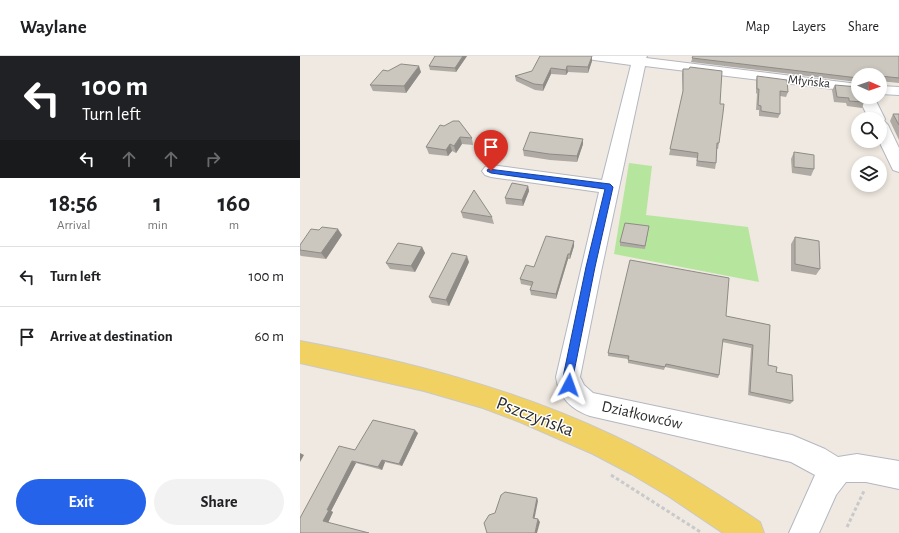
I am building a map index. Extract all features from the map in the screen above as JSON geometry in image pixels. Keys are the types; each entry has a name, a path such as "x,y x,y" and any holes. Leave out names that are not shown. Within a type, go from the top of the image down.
{"main road":[{"name":"Pszczyńska","path":"300,352 387,369 444,384 541,417 578,433 644,466 728,517 749,533"}],"street":[{"name":"Młyńska","path":"594,56 640,59 851,87"},
{"name":"Działkowców","path":"640,59 591,267 568,377 573,393 580,399 590,404 792,449 815,459 836,472"},
{"path":"887,90 899,91"},
{"path":"887,140 899,166"},
{"path":"491,171 610,187"},
{"path":"804,533 822,491 836,472 848,468 858,468 899,475"}],"path":[{"path":"609,474 702,533"},
{"path":"847,527 863,492 868,490"}],"green space":[{"path":"629,163 652,166 646,215 748,227 759,282 614,254"}],"building":[{"path":"435,56 463,56 455,68 429,66"},
{"path":"540,56 592,56 588,67 567,66 566,70 551,68 543,85 534,84 515,76 532,71"},
{"path":"693,56 899,56 899,78 887,77 887,68 851,68 851,77 692,58"},
{"path":"401,64 419,66 404,86 370,85 383,70 388,71"},
{"path":"690,67 722,71 720,104 724,104 719,143 717,143 716,163 697,161 698,153 670,149 683,91 683,69 689,69"},
{"path":"757,76 787,80 788,92 780,91 780,114 761,111 761,106 758,105 759,89 757,89"},
{"path":"835,85 851,86 851,101 849,101 849,98 837,97"},
{"path":"893,114 899,114 899,125"},
{"path":"453,121 459,121 472,138 460,137 454,146 450,144 446,150 426,147 440,125 444,126"},
{"path":"530,132 583,139 577,156 549,154 523,150"},
{"path":"794,152 814,155 814,169 794,167"},
{"path":"512,183 528,186 522,200 505,198"},
{"path":"474,190 492,217 461,212"},
{"path":"625,223 649,226 645,246 620,242"},
{"path":"322,227 338,229 321,253 300,250 300,245 311,229 319,230"},
{"path":"546,236 574,241 570,254 568,254 556,294 530,290 533,282 520,279 526,265 534,267"},
{"path":"795,237 819,241 820,269 795,264"},
{"path":"398,243 422,247 411,266 386,263"},
{"path":"452,253 467,256 446,300 429,297"},
{"path":"630,260 729,278 726,316 770,325 768,365 777,367 776,372 792,375 793,401 750,392 753,345 723,339 719,375 666,364 665,367 628,360 629,356 608,353"},
{"path":"373,420 415,430 399,464 382,460 378,467 352,461 323,521 369,533 300,533 300,518 339,446 355,450"},
{"path":"505,492 537,498 533,518 538,519 535,533 487,533 484,523 489,515 495,513 501,495"}],"route":[{"path":"491,171 610,187 591,267 568,377 569,385"}]}
